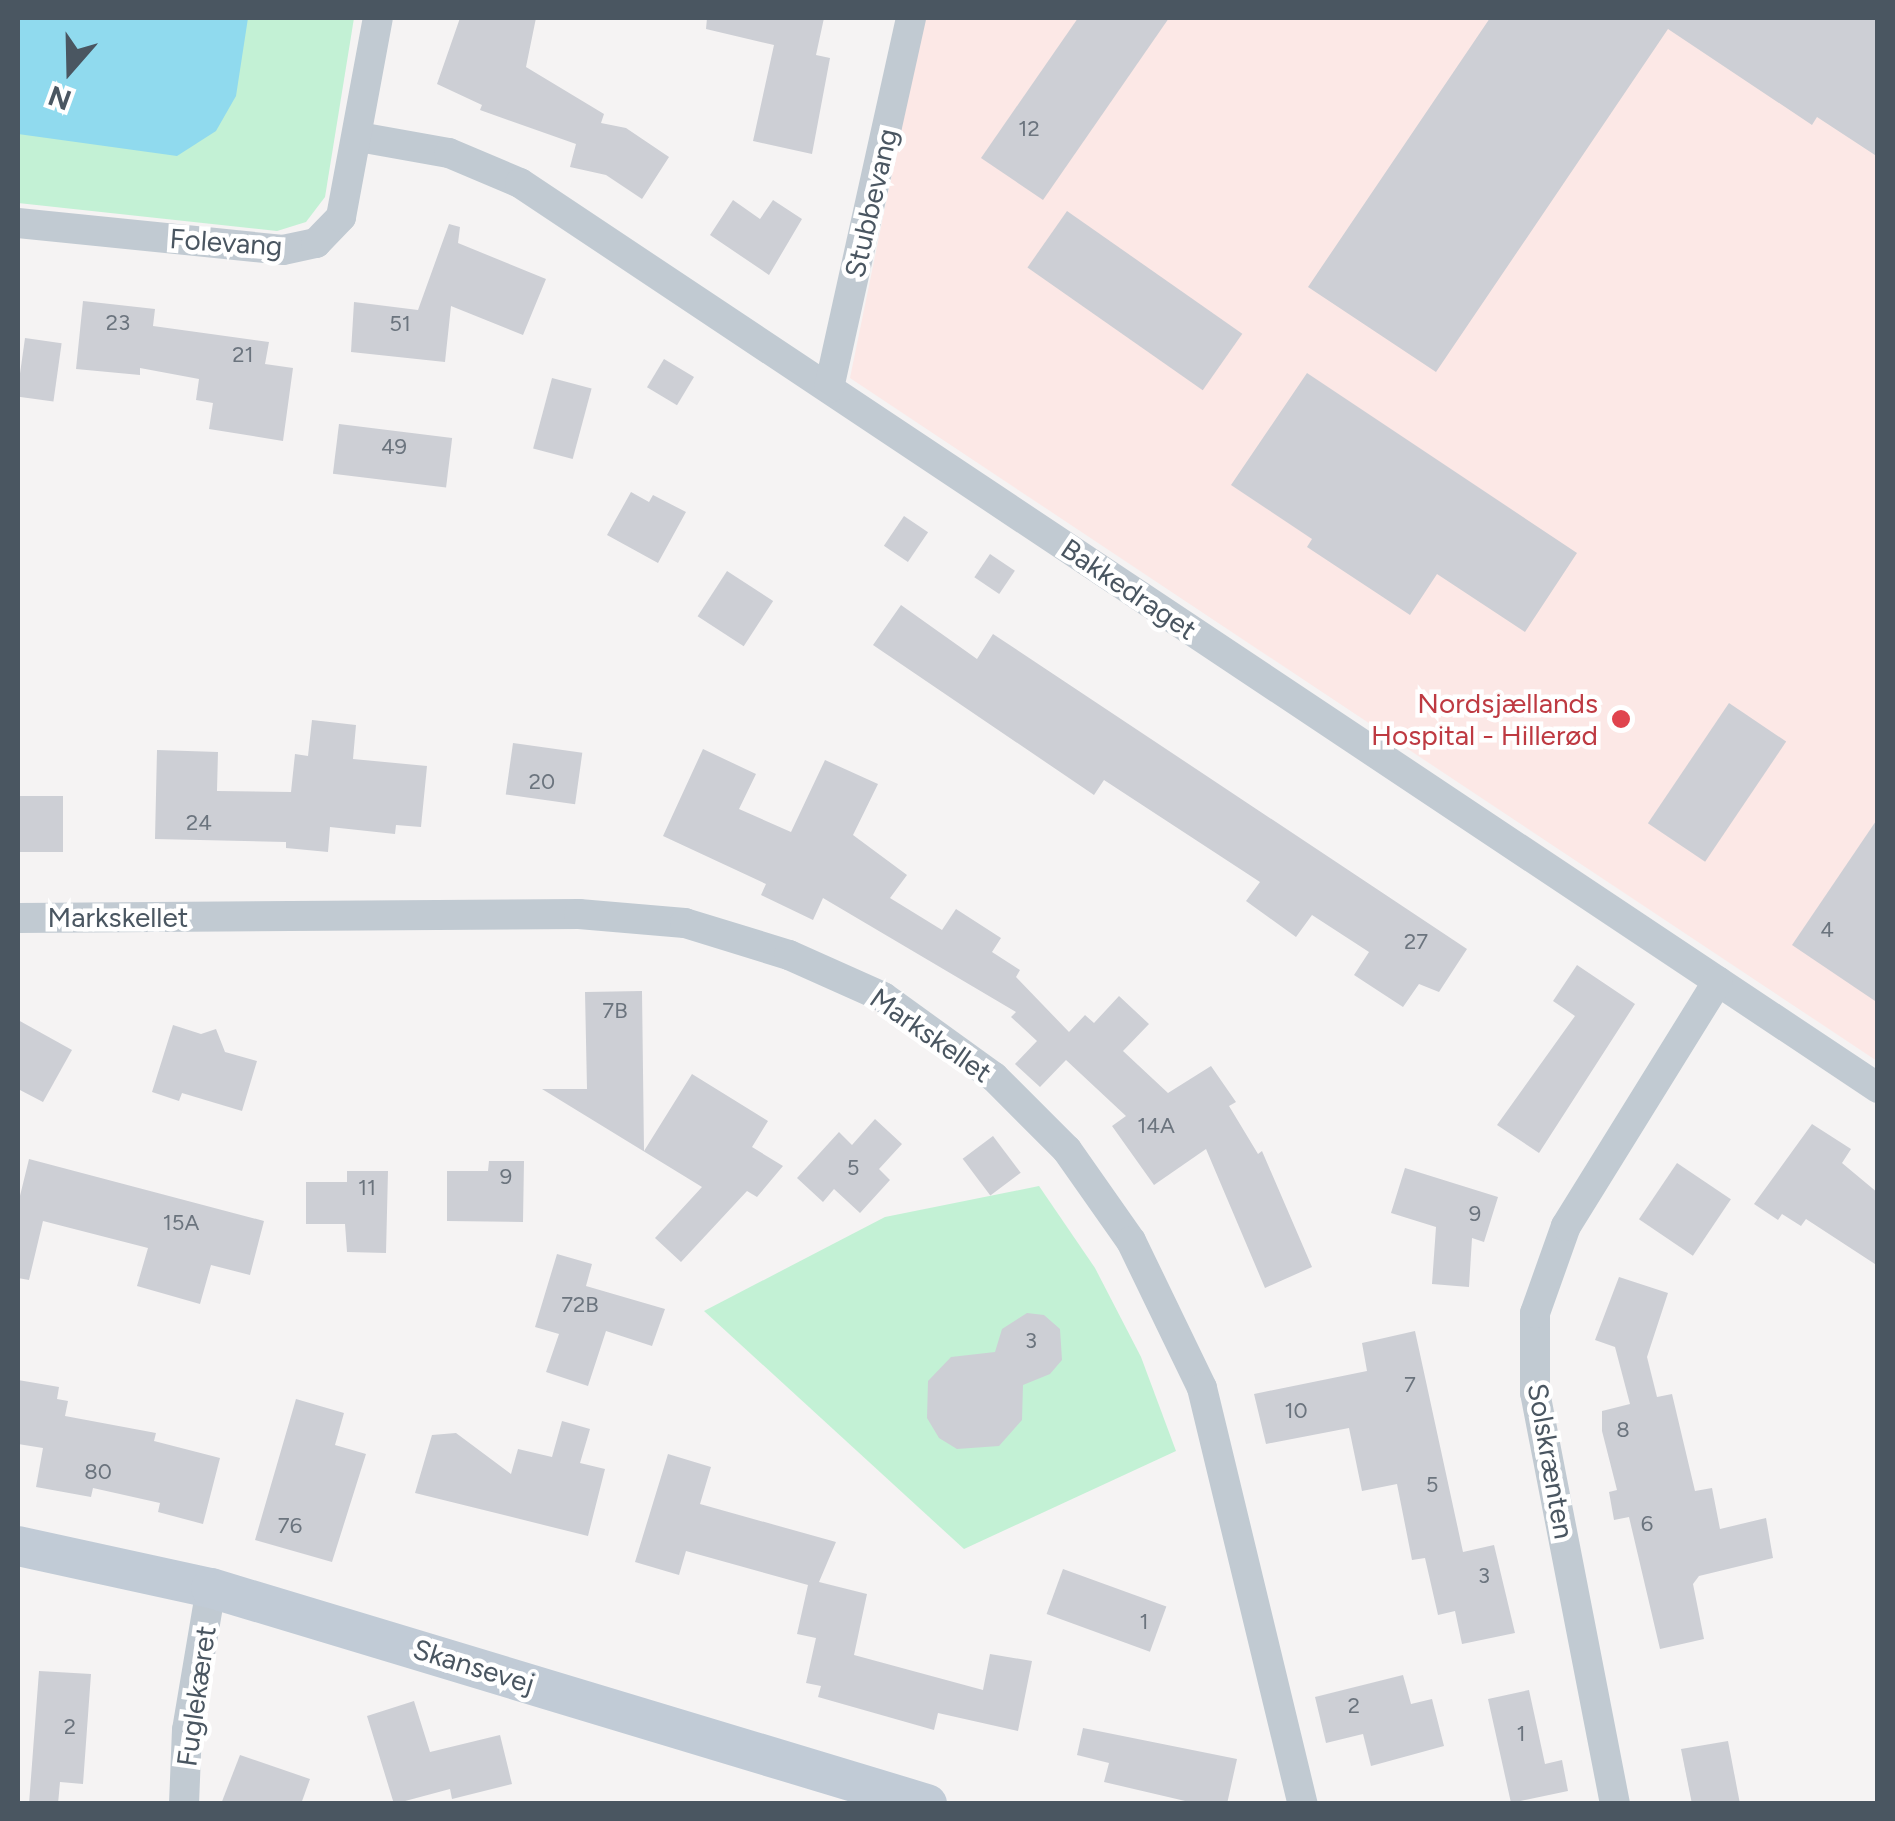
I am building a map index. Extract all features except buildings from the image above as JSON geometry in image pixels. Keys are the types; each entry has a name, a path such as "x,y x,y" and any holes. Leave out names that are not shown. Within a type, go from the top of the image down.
{"street":[{"name":"Folevang","path":"18,222 284,250 316,242 342,217 378,18"},
{"name":"Stubbevang","path":"828,388 911,18"},
{"name":"Bakkedraget","path":"359,137 449,153 520,182 1878,1088"},
{"name":"Markskellet","path":"18,918 579,914 668,922 788,954 883,997 994,1077 1066,1150 1131,1241 1202,1388 1303,1804"},
{"name":"Solskrænten","path":"1615,1804 1536,1393 1536,1313 1566,1226 1718,981"},
{"name":"Skansevej","path":"18,1546 211,1588 926,1804"},
{"name":"Fuglekæret","path":"184,1804 187,1730 211,1588"}],"shaded area":[{"name":"Nordsjællands Hospital - Hillerød","path":"924,18 1877,18 1877,1061 850,378"}],"green space":[{"path":"18,18 354,18 325,197 306,222 277,231 18,203"},
{"path":"1039,1186 1095,1268 1141,1357 1176,1451 964,1549 704,1311 885,1217"}],"water":[{"path":"18,18 248,18 236,96 216,131 177,156 18,134"}],"place":[{"name":"Nordsjællands Hospital - Hillerød","path":"1621,719"}]}
